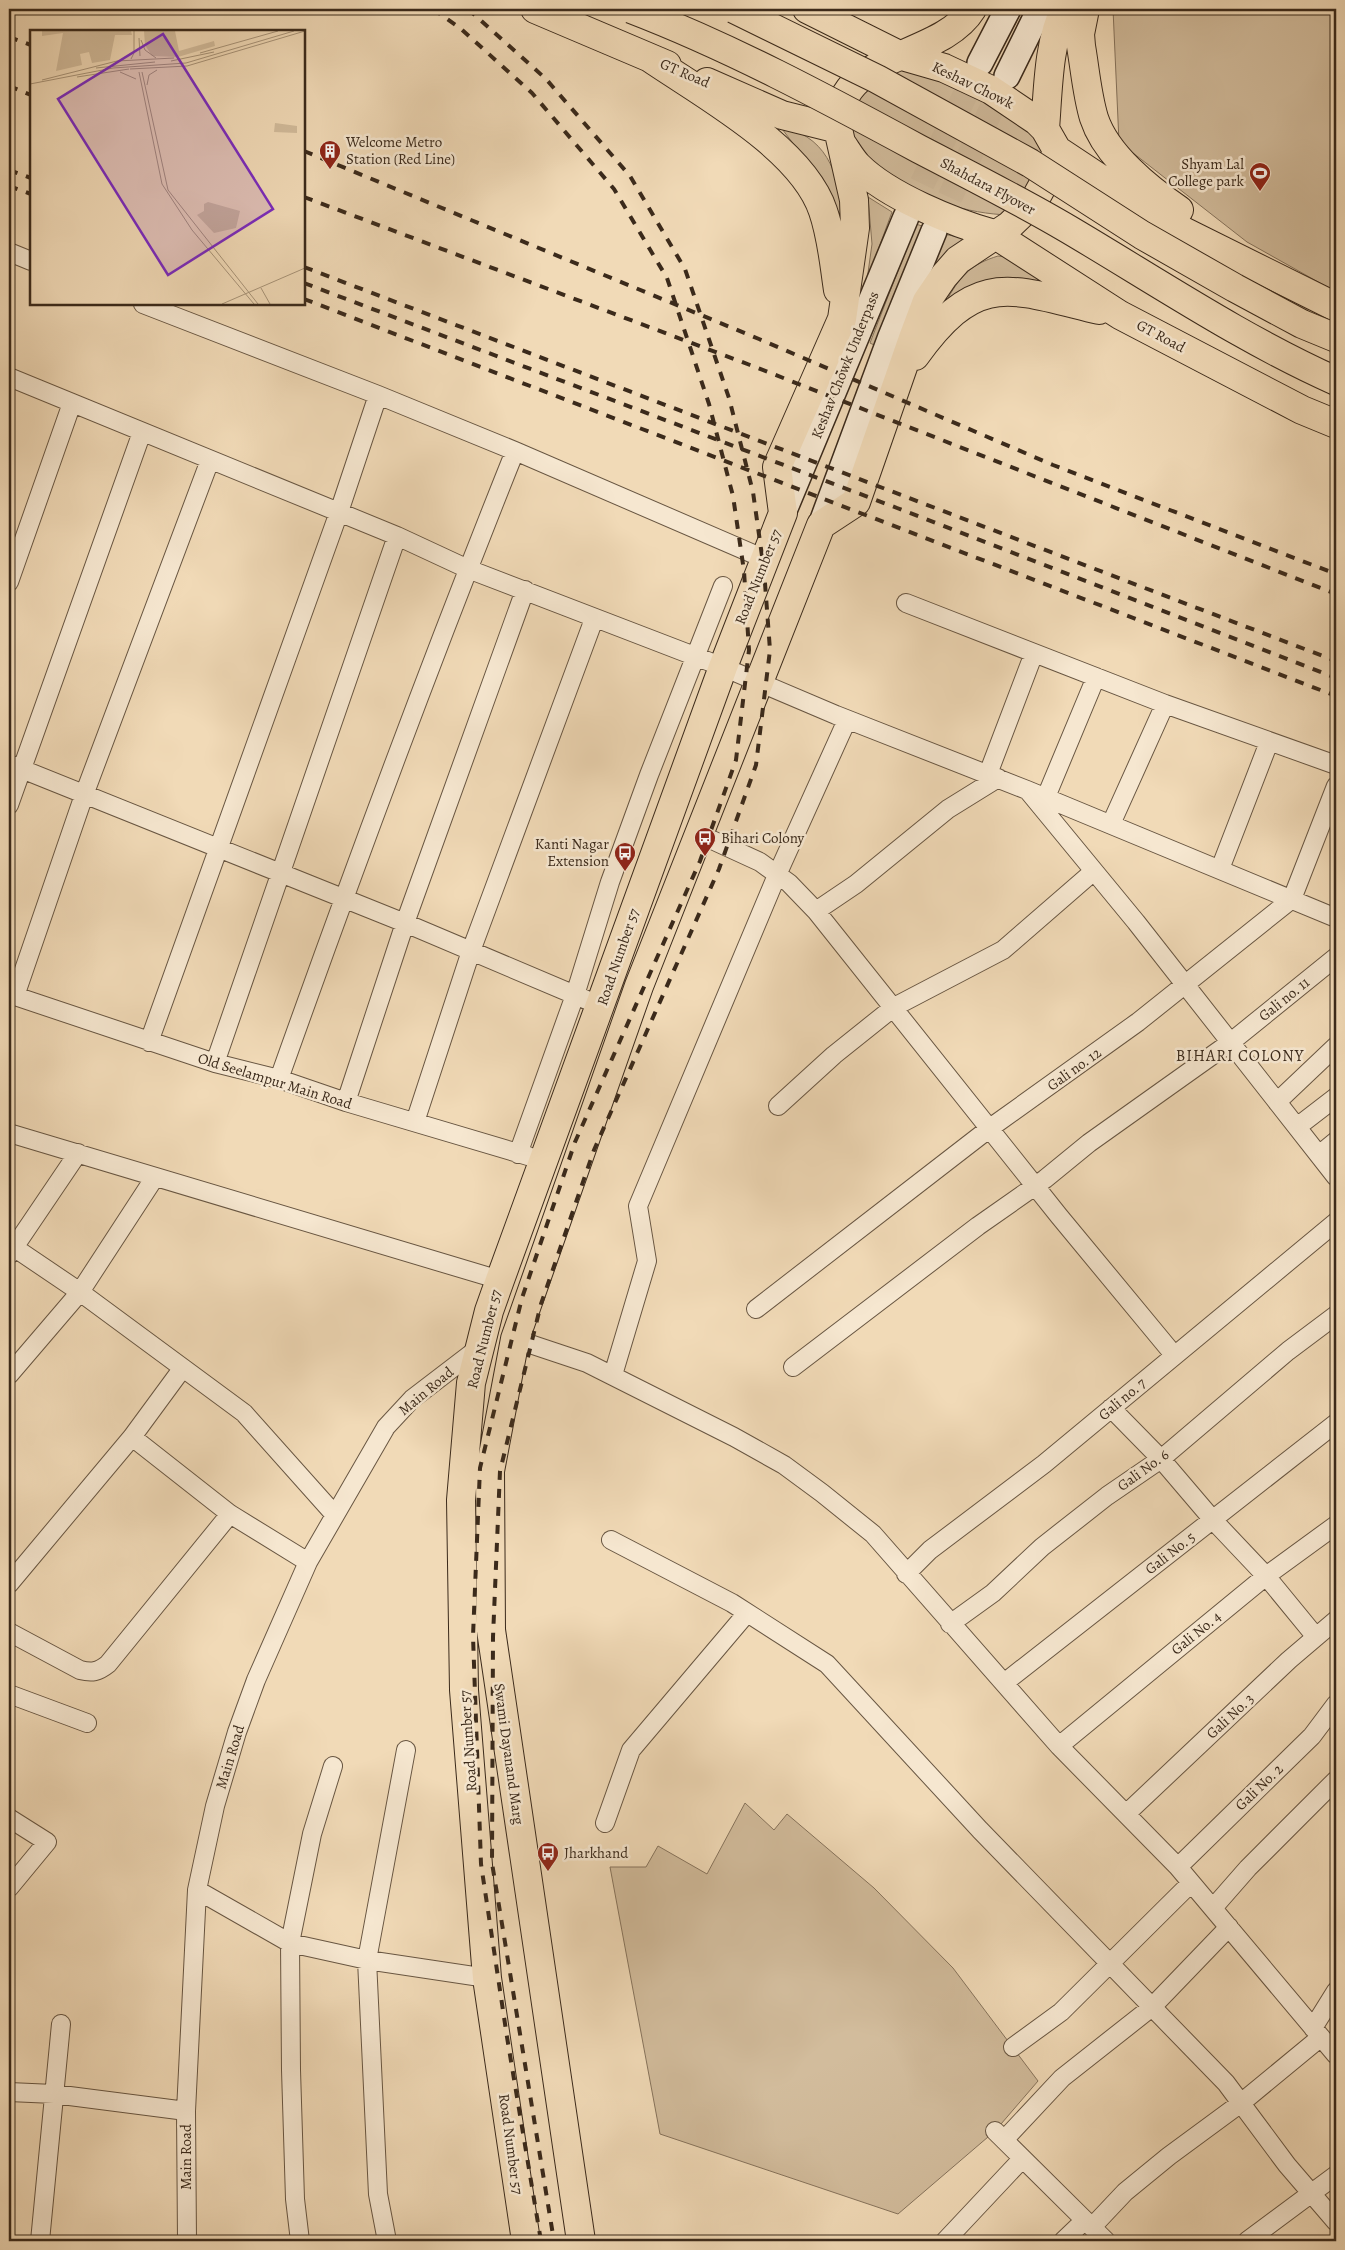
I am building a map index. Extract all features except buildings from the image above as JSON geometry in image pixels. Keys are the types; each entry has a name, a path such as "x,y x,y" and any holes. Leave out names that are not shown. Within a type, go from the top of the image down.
{"main road":[{"name":"GT Road","path":"535,9 782,115 839,135 858,166 881,184 930,210 970,228 994,234 1120,315 1302,410 1336,424"},
{"name":"Shahdara Flyover","path":"630,9 683,29 857,115 1066,228 1184,300 1289,360 1336,381"},
{"path":"734,9 877,79 1030,163 1142,235 1218,278 1302,324 1336,338"},
{"name":"Keshav Chowk","path":"807,9 899,55 944,68 991,90 1022,109 1051,140"},
{"path":"784,513 777,467 842,318 855,228 854,200 839,135 837,117 847,92 867,72 953,30 967,18 972,9"},
{"path":"980,63 1008,9"},
{"path":"1007,76 1040,9"},
{"path":"822,526 856,502 927,302 944,276 958,260 1008,226 1033,203 1050,172 1052,62 1059,20 1066,9"},
{"path":"1085,9 1080,34 1082,54 1094,119 1108,146 1152,192 1311,295"},
{"path":"650,58 763,136 789,158 810,186 823,210 830,238 842,318"},
{"path":"1051,140 1167,223 1336,307"},
{"name":"Keshav Chowk Underpass","path":"784,513 906,217"},
{"path":"822,526 890,339 934,231"},
{"path":"898,380 944,320 966,303 994,292 1010,290 1028,292 1120,315"},
{"name":"Road Number 57","path":"526,2241 487,1978 464,1690 462,1500 471,1383 489,1311 500,1280 531,1157 601,1006 723,667 784,513"},
{"name":"Road Number 57","path":"540,1269 639,986 822,526"},
{"name":"Swami Dayanand Marg","path":"540,1269 515,1339 490,1471 491,1630 581,2241"}],"street":[{"path":"9,252 30,260"},
{"path":"146,305 378,395 515,451 766,559"},
{"path":"10,382 72,403 397,536 468,569 723,667 846,720 1046,797 1336,918"},
{"path":"149,1042 339,512 378,395"},
{"path":"9,582 72,403"},
{"path":"9,805 14,767 142,432"},
{"path":"279,1079 343,898 515,451"},
{"path":"12,995 84,795 210,460"},
{"path":"215,1063 397,536"},
{"path":"531,1157 610,882 694,657 723,586"},
{"path":"346,1102 404,923 525,590"},
{"path":"906,603 1165,704 1336,765"},
{"path":"415,1122 472,950 594,619"},
{"path":"816,911 856,884 948,809 993,776 1034,653"},
{"path":"1046,797 1096,677"},
{"path":"1111,824 1165,704"},
{"path":"613,1375 647,1261 638,1206 777,875 846,720"},
{"path":"1220,869 1269,742"},
{"path":"14,767 472,950 601,1006"},
{"name":"Gali no. 12","path":"756,1308 848,1235 990,1128 1065,1076 1186,985 1292,899 1336,786"},
{"path":"1027,790 1186,985 1336,1177"},
{"path":"699,834 760,862 789,883 816,911 1035,1186 1174,1355"},
{"path":"778,1106 834,1055 894,1007 1003,950 1094,871"},
{"name":"Gali no. 11","path":"793,1367 978,1226 1035,1186 1089,1142 1231,1042 1336,956"},
{"name":"Old Seelampur Main Road","path":"12,995 215,1063 279,1079 346,1102 531,1157"},
{"path":"1277,1102 1336,1046"},
{"path":"1297,1128 1336,1097"},
{"path":"9,1134 500,1280"},
{"path":"1319,1155 1336,1141"},
{"path":"78,1154 10,1249 80,1292 244,1413 335,1515"},
{"path":"9,1376 80,1292 155,1177"},
{"name":"Gali no. 7","path":"906,1574 930,1550 1044,1464 1174,1355 1272,1277 1336,1222"},
{"name":"Gali No. 6","path":"950,1624 993,1593 1042,1547 1160,1459 1288,1351 1336,1315"},
{"path":"515,1339 587,1363 734,1436 784,1465 873,1534 906,1574 1059,1746 1178,1867 1190,1884 1230,1927 1336,2055"},
{"name":"Main Road","path":"187,2241 186,2111 197,1890 216,1806 237,1732 256,1680 308,1562 386,1427 412,1398 480,1348"},
{"path":"9,1584 132,1437 182,1369"},
{"path":"1111,1408 1266,1576 1316,1637"},
{"name":"Gali No. 5","path":"1004,1683 1336,1423"},
{"path":"132,1437 230,1514 308,1562"},
{"path":"9,1632 80,1670 92,1673 100,1670 108,1664 230,1514"},
{"name":"Gali No. 4","path":"1059,1746 1266,1576 1336,1525"},
{"path":"611,1540 747,1613 827,1664 980,1830 1226,2083 1287,2165 1336,2222"},
{"path":"606,1823 631,1750 747,1613"},
{"name":"Gali No. 3","path":"1126,1814 1289,1660 1336,1620"},
{"path":"9,1694 87,1723"},
{"name":"Gali No. 2","path":"1178,1867 1312,1736 1336,1704"},
{"path":"387,2241 378,2194 367,1960 406,1750"},
{"path":"300,2241 295,2199 291,2090 290,1943 312,1834 332,1766"},
{"path":"1213,1908 1248,1868 1336,1780"},
{"path":"9,1818 46,1842 9,1888"},
{"path":"1013,2047 1061,2012 1190,1884"},
{"path":"197,1890 290,1943 367,1960 487,1978"},
{"path":"1106,2241 999,2136 1062,2078 1152,2008 1230,1927"},
{"path":"1063,2241 1088,2223 1169,2156 1241,2103 1317,2032 1336,1991"},
{"path":"40,2241 61,2024"},
{"path":"9,2092 54,2094 186,2111"},
{"path":"945,2241 1022,2158"},
{"path":"1247,2241 1336,2175"}],"shaded area":[{"name":"Shyam Lal College park","path":"1113,9 1336,9 1336,292 1247,242 1119,142"},
{"path":"908,68 1005,112 1037,135 1045,146 1045,162 1010,215 978,212 961,208 915,191 882,170 847,137 866,78"},
{"path":"776,121 807,137 818,146 827,158 838,184 845,242 808,163"},
{"path":"868,197 892,212 867,280 872,244"},
{"path":"916,224 922,226 876,346 870,343"},
{"path":"938,233 964,238 943,259 915,300"},
{"path":"998,256 1014,258 1054,284 1023,278 999,278 977,284 948,298 968,271"},
{"path":"745,1803 774,1830 787,1814 874,1888 953,1968 1038,2081 995,2131 898,2214 660,2134 610,1867 646,1867 658,1846 707,1874"}],"tunnel":[{"path":"906,217 980,64"},
{"path":"934,231 1007,76"}],"railway":[{"path":"433,9 460,28 532,93 614,189 667,278 709,404 733,496 744,571 749,650 736,760 700,861 575,1142 522,1298 480,1468 473,1636 481,1864 507,2037 541,2241"},
{"path":"468,9 546,79 630,176 685,269 729,398 753,492 764,570 770,650 756,765 719,869 594,1150 541,1304 500,1471 493,1637 492,1863 554,2241"},
{"path":"9,37 30,45"},
{"path":"9,86 30,95"},
{"path":"305,151 759,339 1053,465 1336,574"},
{"path":"9,170 30,178"},
{"path":"9,186 30,194"},
{"path":"305,197 750,365 1336,594"},
{"path":"305,267 1336,661"},
{"path":"305,283 897,508 1336,678"},
{"path":"305,299 1336,696"}],"place":[{"name":"Welcome Metro Station (Red Line)","path":"330,170"},
{"name":"Shyam Lal College park","path":"1260,192"},
{"name":"Bihari Colony","path":"705,857"},
{"name":"Kanti Nagar Extension","path":"625,872"},
{"name":"Jharkhand","path":"548,1872"}],"district":[{"name":"BIHARI COLONY","path":"1240,1055"}]}
